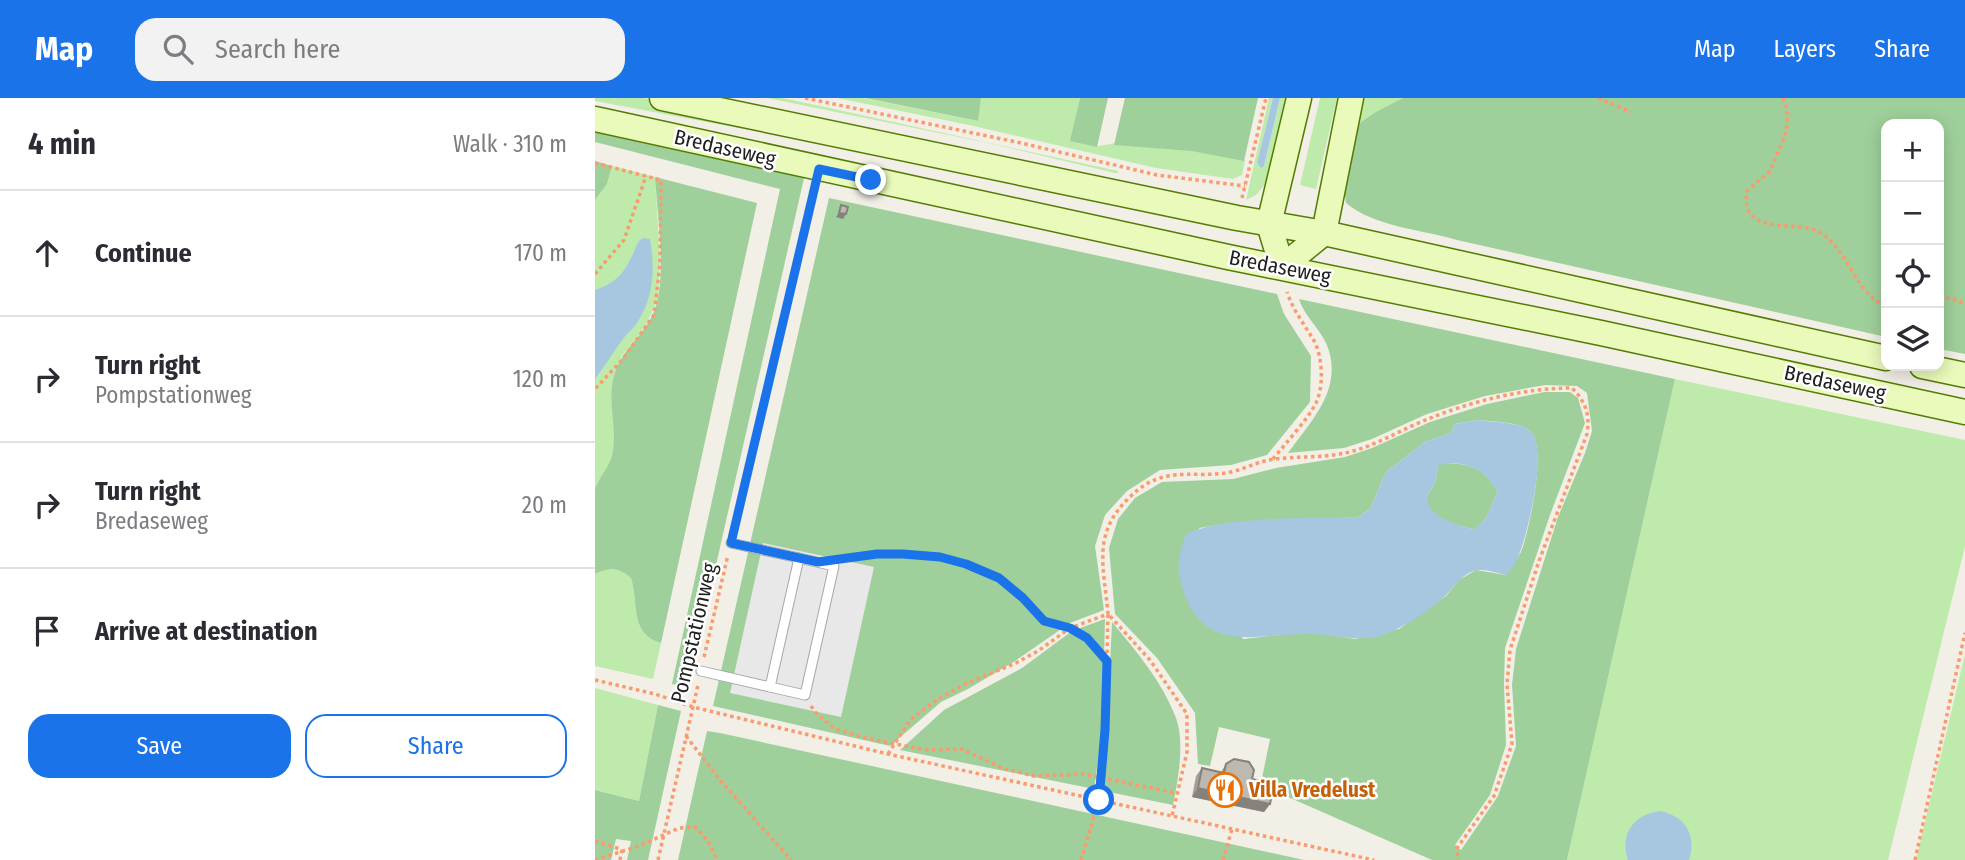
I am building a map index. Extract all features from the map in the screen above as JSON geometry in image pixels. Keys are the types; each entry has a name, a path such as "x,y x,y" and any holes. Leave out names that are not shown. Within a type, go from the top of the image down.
{"main road":[{"name":"Bredaseweg","path":"662,98 1237,218 1324,233 1881,357"},
{"path":"1285,278 1269,224 1299,98"},
{"path":"1285,278 1324,233 1352,98"},
{"name":"Bredaseweg","path":"595,119 1228,257 1285,278 1767,368 1965,412"},
{"path":"1767,368 1751,355 1750,346 1754,339 1775,333"},
{"path":"1944,371 1965,376"}],"lane":[{"path":"701,671 805,695 834,566 731,543"},
{"path":"770,687 799,558"}],"path":[{"path":"805,98 1157,174 1245,186"},
{"path":"1237,218 1266,98"},
{"path":"1598,98 1631,112"},
{"path":"1783,98 1787,110 1785,136 1770,171 1747,191 1747,205 1751,214 1770,225 1796,226 1822,233 1842,254 1868,294 1881,303"},
{"path":"595,163 661,180 660,264 654,315 623,359 595,389"},
{"name":"Pompstationweg","path":"658,860 819,169"},
{"path":"595,274 624,240 646,176"},
{"path":"1273,459 1316,404 1321,386 1321,363 1315,341 1304,328 1285,278"},
{"path":"1944,299 1958,300 1965,305"},
{"path":"1081,860 1099,800 1105,730 1108,614 1102,546 1112,517 1132,495 1161,476 1232,472 1273,459 1344,453 1373,444 1429,418 1486,401 1545,388 1572,388 1581,396 1586,406 1587,434 1539,561 1510,650 1507,684 1512,744 1494,796 1457,848 1458,860"},
{"path":"818,562 877,554 953,560 999,578 1023,598 1044,621 1070,628 1087,638 1107,661"},
{"path":"888,754 911,720 938,698 1016,663 1070,628 1108,614"},
{"path":"1108,614 1150,660 1187,714 1187,752 1172,816"},
{"path":"1915,860 1965,633"},
{"path":"595,680 655,694 693,707 888,754 1374,860"},
{"path":"805,695 815,713 835,729 926,750 961,749 1002,768 1034,776 1082,774 1177,794"},
{"path":"686,736 720,780 790,860"},
{"path":"1032,786 1034,776"},
{"path":"595,860 639,846 679,828 695,827 708,841 717,860"},
{"path":"1223,860 1232,829"},
{"path":"595,841 622,850"},
{"path":"620,860 622,850"}],"green space":[{"path":"595,98 643,98 747,117 830,145 595,101"},
{"path":"767,98 782,98 825,107 1118,171 1118,173 988,143"},
{"path":"837,98 863,98 977,121 981,98 1080,98 1071,141 1099,146 1139,139 1245,160 1242,175 1233,179 1156,168"},
{"path":"865,98 981,98 978,121"},
{"path":"1080,98 1108,98 1097,147 1070,141"},
{"path":"1125,98 1258,98 1244,161 1192,151 1114,145"},
{"path":"1269,98 1273,98 1257,163 1264,166 1280,98 1286,98 1267,182 1256,195 1246,200"},
{"path":"1320,98 1337,98 1316,189 1300,185"},
{"path":"1364,98 1403,98 1357,125"},
{"path":"1403,98 1965,98 1965,354 1944,350 1944,119 1881,119 1881,336 1399,226 1370,217 1346,203 1344,186 1357,125"},
{"path":"595,119 807,165 688,688 672,684 780,189 595,142"},
{"path":"595,161 612,166 607,184 595,200"},
{"path":"612,166 655,177 660,261 658,299 646,325 621,357 614,374 614,450 610,464 595,490 595,200 607,184"},
{"path":"655,177 757,203 661,643 644,633 640,625 631,578 614,569 595,574 595,489 613,451 611,394 614,376 621,359 653,314 660,284"},
{"path":"829,198 1277,294 1284,314 1311,356 1310,402 1267,455 1231,465 1160,470 1127,491 1105,515 1095,546 1104,610 1070,623 1015,661 941,702 890,746 713,706"},
{"path":"1299,299 1675,379 1567,860 1432,860 1272,790 1260,788 1270,739 1219,727 1210,766 1198,764 1195,713 1157,658 1115,614 1109,548 1118,519 1135,498 1162,482 1233,479 1276,468 1345,457 1430,422 1487,404 1544,392 1570,392 1578,398 1585,423 1550,515 1505,648 1506,745 1490,795 1455,845 1461,850 1498,796 1516,746 1512,685 1516,649 1558,517 1592,431 1587,393 1577,386 1545,385 1485,396 1427,414 1372,439 1344,448 1288,453 1321,406 1331,380 1332,366 1327,344","holes":["1478,420 1525,428 1535,440 1537,470 1528,526 1521,552 1506,575 1476,570 1459,580 1446,596 1399,629 1355,639 1326,634 1289,634 1243,639 1199,528 1225,524 1358,517 1370,509 1386,472 1425,442 1451,433 1455,424"]},
{"path":"1675,379 1965,440 1965,546 1888,860 1567,860"},
{"path":"1445,463 1476,468 1498,492 1485,520 1475,529 1444,520 1431,510 1428,504 1427,497 1437,476 1438,465"},
{"path":"606,569 624,571 631,578 640,625 651,639 661,643 653,679 595,666 595,574"},
{"path":"1105,619 1102,731 1094,789 900,750 944,710 1022,668 1072,631"},
{"path":"1112,622 1156,679 1176,718 1180,749 1173,805 1104,791"},
{"path":"1965,654 1965,860 1916,860"},
{"path":"595,688 658,705 639,801 595,790"},
{"path":"658,705 681,711 648,860 627,860 631,841 616,839 611,860 595,860 595,790 639,801"},
{"path":"707,731 720,733 1304,860 678,860"}],"shaded area":[{"path":"763,543 874,567 841,717 730,693"}],"water":[{"path":"1273,98 1280,98 1264,166 1261,168 1257,163"},
{"path":"643,238 650,239 652,261 652,282 647,303 637,323 595,379 595,290 619,276"},
{"path":"1478,420 1513,424 1526,428 1535,440 1538,454 1532,509 1519,555 1506,575 1482,570 1469,573 1425,612 1399,628 1374,637 1309,634 1237,637 1207,626 1195,614 1185,595 1179,571 1179,558 1186,534 1203,528 1246,521 1358,517 1370,509 1386,472 1425,442 1451,433 1455,424","holes":["1454,463 1476,469 1498,492 1485,520 1475,529 1437,515 1428,504 1427,497 1434,484 1438,466"]},
{"path":"1660,811 1676,817 1687,828 1691,842 1689,860 1628,860 1626,842 1631,827 1643,816"}],"building":[{"path":"841,205 848,207 846,214 839,213"},
{"name":"Villa Vredelust","path":"1234,759 1249,762 1254,770 1252,779 1274,784 1270,804 1198,788 1202,768 1224,773 1226,764"}],"place":[{"name":"Villa Vredelust","path":"1225,790"}],"route":[{"path":"871,180 819,169 731,543 818,562 877,554 940,557 966,564 999,578 1023,598 1044,621 1070,628 1087,638 1107,661 1099,800"}]}
